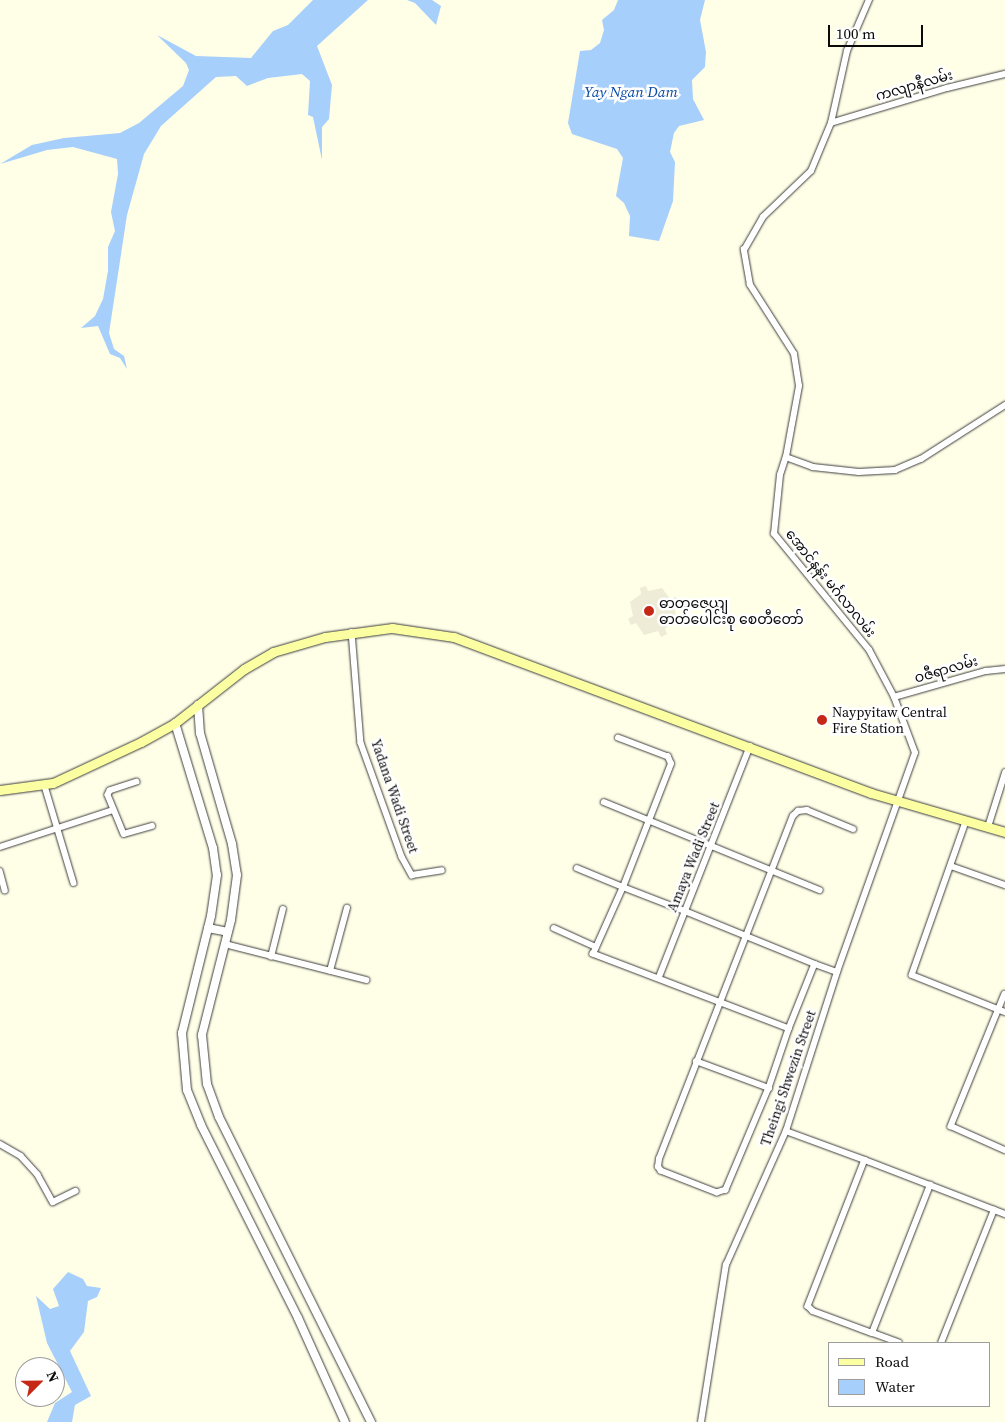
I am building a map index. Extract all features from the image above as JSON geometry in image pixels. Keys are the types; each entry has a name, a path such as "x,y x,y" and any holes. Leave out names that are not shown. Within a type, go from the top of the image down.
{"main road":[{"path":"0,790 44,786 107,759 175,724 267,655 292,646 352,632 392,628 454,637 897,801 966,822 1005,831"}],"street":[{"name":"အောင်နန်း မင်္ဂလာလမ်း","path":"869,0 848,51 831,123 811,171 763,217 744,250 750,285 794,354 799,386 786,457 780,475 774,534 869,650 894,697 914,753 897,801"},
{"name":"ကလျာနီလမ်း","path":"831,123 947,88 1005,74"},
{"path":"786,457 813,467 859,472 895,470 921,459 1005,405"},
{"name":"Yadana Wadi Street","path":"352,632 361,743 402,857 412,876 442,870"},
{"name":"ဝဇီရာလမ်း","path":"894,697 986,671 1005,669"},
{"path":"198,706 200,733 232,844 237,875 228,932 202,1035 207,1084 219,1117 372,1422"},
{"path":"175,724 213,848 217,875 208,928 182,1033 187,1090 201,1125 298,1318 346,1422"},
{"path":"618,738 670,760 623,887 594,954 659,977 789,1029"},
{"name":"Amaya Wadi Street","path":"659,977 750,746"},
{"path":"988,827 1005,772"},
{"path":"137,782 108,793 124,834 152,826"},
{"path":"44,786 74,883"},
{"name":"Theingi Shwezin Street","path":"701,1422 726,1265 786,1130 837,972 897,801"},
{"path":"604,802 820,890"},
{"path":"0,847 114,810"},
{"path":"815,964 789,1029 769,1088 734,1175 726,1190 717,1193 658,1167 696,1061 745,935 771,869 798,811 807,810 853,829"},
{"path":"966,822 912,976 1002,1011"},
{"path":"950,866 1005,885"},
{"path":"577,868 837,972"},
{"path":"0,871 4,890"},
{"path":"330,971 347,908"},
{"path":"271,957 283,909"},
{"path":"208,928 228,932"},
{"path":"554,928 596,947"},
{"path":"225,944 366,980"},
{"path":"1005,994 1002,1011 951,1126 1005,1150"},
{"path":"696,1061 769,1088"},
{"path":"786,1130 1005,1214"},
{"path":"0,1144 21,1156 38,1175 53,1202 76,1191"},
{"path":"866,1160 808,1306 814,1311 896,1342"},
{"path":"872,1333 930,1185"},
{"path":"940,1342 994,1210"}],"shaded area":[{"path":"646,586 648,591 662,588 670,599 676,597 678,603 674,606 677,620 665,628 667,634 661,637 658,631 644,635 636,623 631,625 628,619 633,616 630,602 641,594 640,588"}],"water":[{"path":"313,0 368,0 317,46 332,85 329,119 322,127 322,160 313,117 308,115 310,81 302,74 268,78 247,86 236,76 216,77 161,126 144,154 127,215 109,333 114,349 124,356 127,369 120,358 110,354 98,326 81,328 95,316 103,299 108,271 108,247 115,231 111,212 118,174 117,159 73,147 47,150 0,164 32,145 64,138 120,133 139,123 183,86 189,70 186,63 157,35 196,56 251,58 273,31 288,25"},
{"path":"407,0 432,0 441,6 436,25 415,3"},
{"name":"Yay Ngan Dam","path":"618,0 705,0 700,20 706,52 705,67 692,80 693,99 704,120 679,126 674,133 670,152 675,162 673,201 659,241 629,236 630,216 624,203 616,196 623,158 617,149 572,134 568,123 580,51 591,50 600,43 604,30 602,20 614,10"},
{"path":"68,1272 83,1279 87,1286 101,1288 97,1297 88,1301 84,1332 70,1351 91,1396 75,1405 72,1422 47,1422 53,1407 65,1407 65,1397 72,1392 65,1378 65,1357 54,1357 47,1343 36,1296 50,1309 59,1306 53,1289"}],"place":[{"name":"ဓာတုဇေယျ ဓာတ်ပေါင်းစု စေတီတော်","path":"649,611"},
{"name":"Naypyitaw Central Fire Station","path":"822,720"}]}
